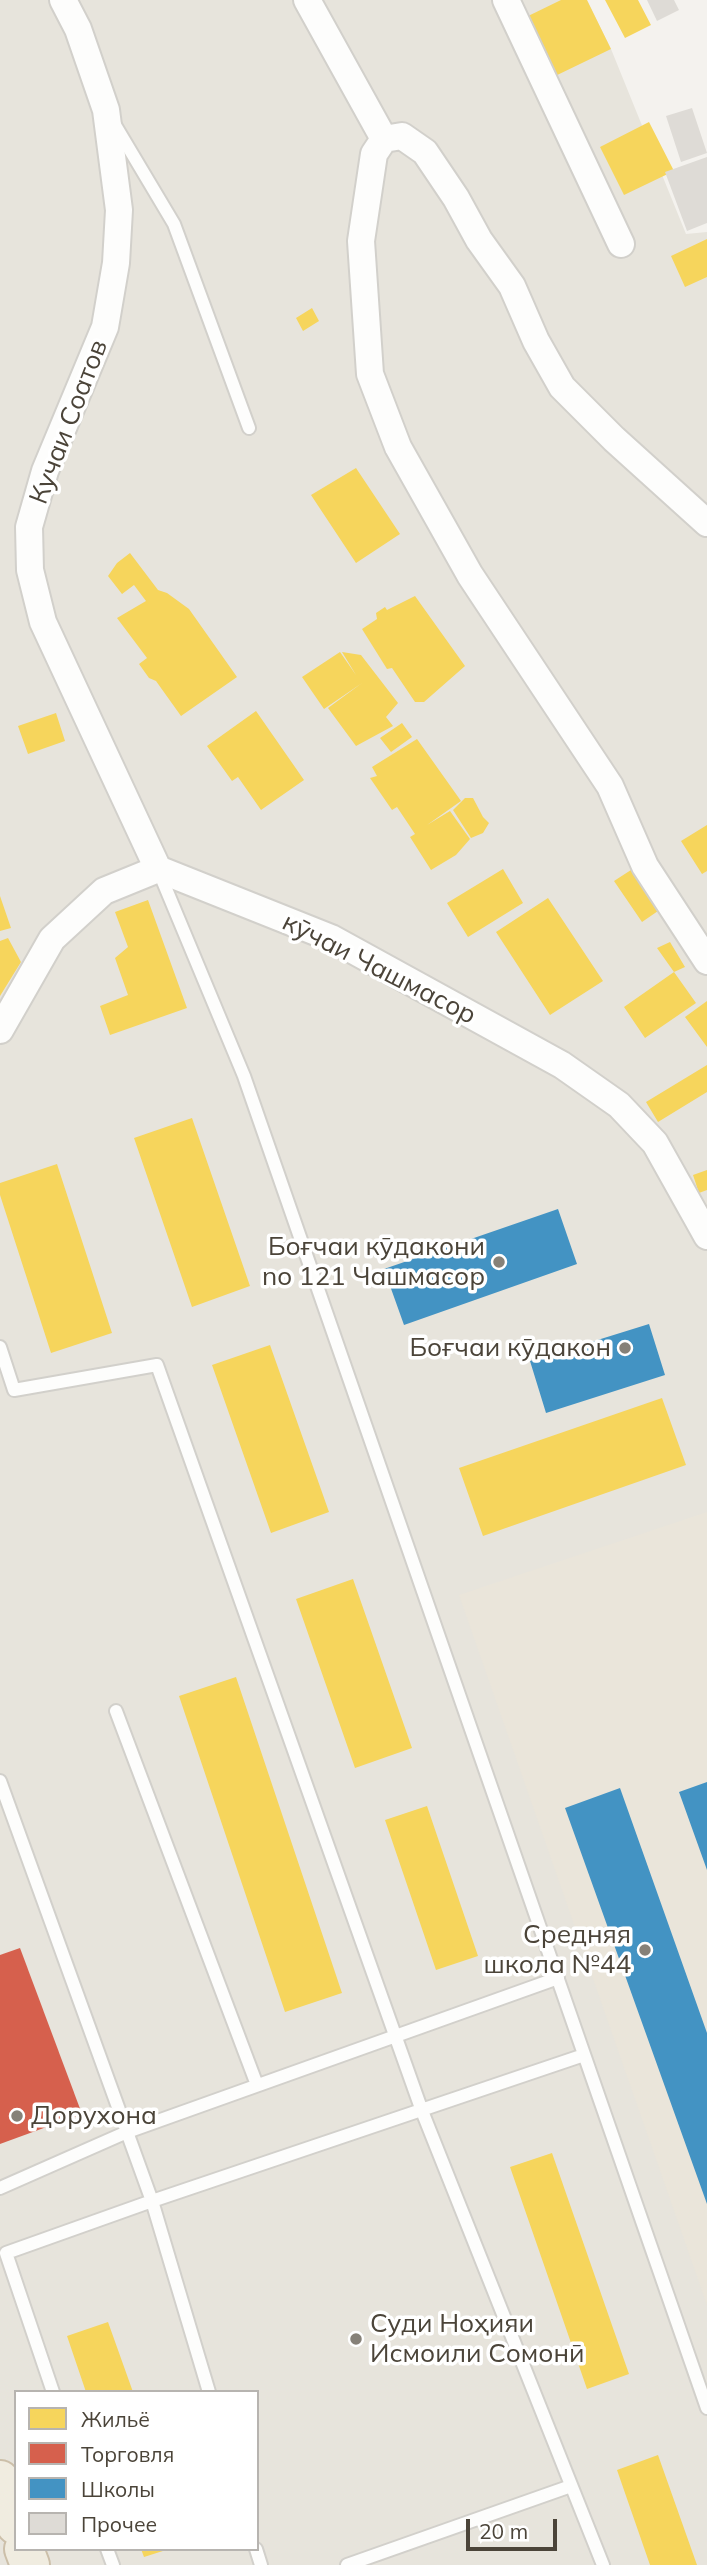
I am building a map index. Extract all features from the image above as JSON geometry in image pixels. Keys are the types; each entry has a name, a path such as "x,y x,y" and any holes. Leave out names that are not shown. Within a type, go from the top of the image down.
{"highway":[{"path":"0,2480 14,2519"}],"street":[{"name":"Кучаи Соатов","path":"63,0 78,29 106,110 119,209 116,263 105,327 45,471 32,516 29,527 30,570 43,622 158,869"},
{"path":"307,0 384,139"},
{"path":"506,0 621,244"},
{"path":"707,523 614,439 562,387 536,341 512,286 479,240 456,198 425,152 402,136 384,139 374,154 361,241 370,374 398,447 470,575 610,786 645,866 707,961"},
{"path":"0,1030 52,939 104,891 158,869"},
{"name":"кӯчаи Чашмасор","path":"158,869 331,938 562,1065 619,1105 655,1143 707,1236"}],"lane":[{"path":"106,110 174,224 249,428"},
{"path":"158,869 244,1076 707,2408"},
{"path":"0,1348 14,1390 157,1365 422,2111 603,2565"},
{"path":"116,1711 257,2085"},
{"path":"0,1781 152,2201 208,2390"},
{"path":"0,2188 127,2132 558,1978"},
{"path":"3,2254 152,2201 584,2056"},
{"path":"0,2239 52,2390"},
{"path":"347,2565 571,2486"}],"shaded area":[{"path":"0,0 587,0 611,49 686,234 707,232 707,2565 0,2565"},
{"name":"Средняя школа №44","path":"707,1512 707,2305 459,1595"}],"building: Жильё":[{"path":"561,0 587,0 611,49 551,78 522,19"},
{"path":"605,0 638,0 651,25 625,38"},
{"path":"649,122 674,171 624,195 600,147"},
{"path":"707,239 707,277 685,287 671,256"},
{"path":"312,308 319,321 303,331 296,318"},
{"path":"356,468 400,534 356,563 311,495"},
{"path":"130,553 158,590 167,593 189,609 237,677 181,716 156,681 149,678 139,664 147,658 117,618 146,601 134,585 122,594 108,576 117,563"},
{"path":"415,596 465,666 424,702 415,702 392,668 387,669 362,629 377,619 376,613 385,607 387,610"},
{"path":"340,652 356,675 342,652 361,655 398,703 386,717 393,726 356,746 328,708 362,683 324,709 302,677"},
{"path":"256,711 304,780 261,810 238,777 232,781 207,746"},
{"path":"56,713 65,741 28,754 18,726"},
{"path":"402,723 412,737 391,752 380,738"},
{"path":"417,739 461,801 427,825 450,811 470,839 456,855 431,870 410,837 415,834 397,807 392,810 370,778 377,776 372,767"},
{"path":"465,798 473,798 489,823 483,833 471,838 453,810"},
{"path":"707,825 707,871 702,874 681,841"},
{"path":"503,869 523,903 468,937 447,903"},
{"path":"631,870 658,911 642,922 614,881"},
{"path":"0,896 11,928 0,931"},
{"path":"548,898 603,981 550,1015 496,932"},
{"path":"148,900 187,1008 110,1035 100,1006 128,995 115,958 128,947 115,912"},
{"path":"8,938 21,962 0,996 0,941"},
{"path":"670,942 685,967 674,972 657,948"},
{"path":"674,972 696,1003 645,1038 624,1007"},
{"path":"707,1001 707,1047 685,1017"},
{"path":"707,1065 707,1092 658,1122 646,1102"},
{"path":"192,1118 250,1286 192,1307 134,1138"},
{"path":"57,1164 112,1333 51,1353 0,1195 0,1183"},
{"path":"707,1170 707,1190 699,1193 693,1175"},
{"path":"270,1345 329,1512 271,1533 212,1365"},
{"path":"662,1398 686,1465 483,1536 459,1468"},
{"path":"353,1579 412,1748 355,1768 296,1599"},
{"path":"236,1677 342,1993 285,2012 179,1696"},
{"path":"427,1806 478,1956 436,1970 385,1820"},
{"path":"552,2153 629,2374 587,2389 510,2167"},
{"path":"108,2322 132,2390 85,2390 67,2336"},
{"path":"658,2455 697,2565 650,2565 617,2470"},
{"path":"142,2551 163,2551 144,2557"}],"building: Торговля":[{"path":"20,1948 82,2114 0,2144 0,1955"}],"building: Школы":[{"path":"558,1209 577,1264 404,1325 384,1269"},
{"path":"649,1324 665,1375 546,1413 530,1361"},
{"path":"707,1782 707,1870 679,1792"},
{"path":"620,1788 707,2033 707,2204 565,1808"}],"building: Прочее":[{"path":"647,0 674,0 679,10 657,21"},
{"path":"692,108 707,153 681,162 666,116"},
{"path":"707,157 707,223 687,231 665,172"}],"place":[{"name":"Боғчаи кӯдакони no 121 Чашмасор","path":"499,1262"},
{"name":"Боғчаи кӯдакон","path":"625,1348"},
{"name":"Средняя школа №44","path":"645,1950"},
{"name":"Дорухона","path":"17,2116"},
{"name":"Суди Ноҳияи Исмоили Сомонӣ","path":"356,2339"}]}
